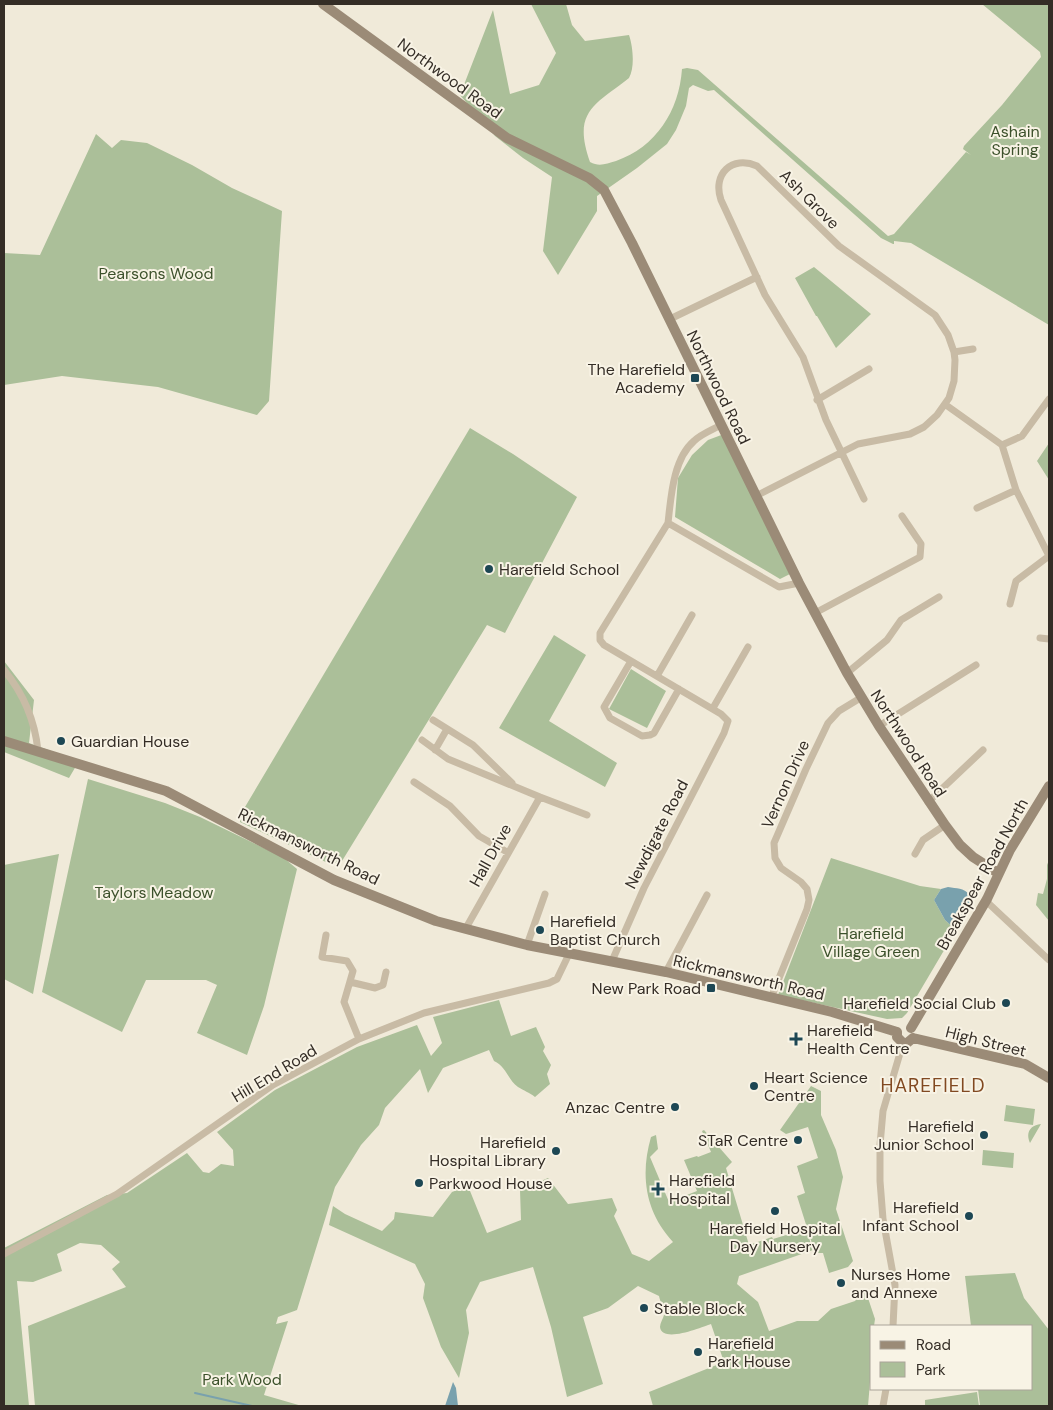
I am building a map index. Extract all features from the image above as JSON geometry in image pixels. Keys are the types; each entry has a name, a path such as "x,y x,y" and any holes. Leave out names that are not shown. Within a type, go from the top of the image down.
{"street":[{"name":"Northwood Road","path":"323,4 507,138 589,178 604,190 670,319 799,583 878,726 928,802 960,845 973,857 998,873"},
{"name":"Ash Grove","path":"756,496 841,452 868,441 910,434 934,420 946,405 954,380 954,352 944,328 935,315 839,246 757,166 737,164 722,173 718,182 719,194 774,311 803,357 818,400 841,452"},
{"path":"670,319 757,277"},
{"path":"954,352 973,349"},
{"path":"818,400 869,369"},
{"path":"1002,446 1022,436 1049,399"},
{"path":"946,405 1002,446 1016,490 1049,556 1016,581 1010,604"},
{"path":"721,425 693,442 684,454 674,477 668,523 600,633 600,640 604,645 712,708 748,647"},
{"path":"841,452 864,499"},
{"path":"977,508 1016,490"},
{"path":"815,613 920,557 921,544 902,516"},
{"path":"668,523 779,587 799,583"},
{"path":"848,673 887,640 901,620 940,597"},
{"path":"657,676 692,615"},
{"path":"1040,638 1049,639"},
{"path":"631,661 604,707 610,718 642,736 650,736 654,733 679,689"},
{"path":"878,726 976,665"},
{"path":"4,670 24,700 38,751"},
{"name":"Vernon Drive","path":"771,998 809,900 809,894 804,884 784,872 779,866 775,858 774,843 828,723 840,711 862,697"},
{"name":"Newdigate Road","path":"612,961 644,888 724,733 728,721 722,714 712,708"},
{"path":"433,720 473,745 516,787"},
{"path":"436,750 447,729"},
{"path":"422,740 448,759 587,814"},
{"name":"Rickmansworth Road","path":"4,741 166,791 334,880 436,921 527,945 666,972 832,1012 897,1032"},
{"path":"928,802 983,750"},
{"path":"414,782 450,806 479,836 507,852"},
{"name":"Breakspear Road North","path":"912,1033 986,900 998,873 1029,817 1049,786"},
{"name":"Hall Drive","path":"466,928 507,852 540,797"},
{"path":"915,854 923,840 945,825"},
{"path":"527,945 545,894"},
{"path":"666,972 707,895"},
{"path":"986,900 1049,960"},
{"path":"326,935 322,957 346,961 353,971 344,1002 359,1039"},
{"name":"Hill End Road","path":"4,1254 117,1194 273,1085 359,1039 424,1013 549,983 557,979 569,954"},
{"path":"350,982 375,988 383,985 386,972"},
{"path":"903,1026 912,1033 907,1043 903,1043 897,1037 897,1032 903,1026"},
{"name":"High Street","path":"912,1033 1025,1064 1049,1078"},
{"path":"893,1325 894,1284 883,1219 880,1145 883,1111 903,1043"},
{"path":"884,1406 886,1390"}],"green space":[{"name":"Ashain Spring","path":"531,4 566,4 572,25 585,41 629,35 633,57 629,78 597,103 585,120 585,145 590,162 593,164 600,165 616,161 643,147 663,126 670,113 676,99 682,69 698,70 888,236 894,234 966,152 971,155 963,149 964,146 1002,105 1041,57 1040,52 982,4 1049,4 1049,325 911,243 894,241 893,244 881,238 714,90 708,91 693,85 689,88 686,106 676,130 667,144 597,196 597,211 558,275 543,251 552,177 523,158 495,136 460,95 493,10 510,94 539,85 556,53"},
{"name":"Pearsons Wood","path":"96,134 112,148 121,140 147,143 192,165 232,188 282,211 269,401 257,415 158,387 62,376 4,385 4,253 40,255"},
{"path":"814,267 871,314 836,348 795,278"},
{"path":"470,428 577,497 505,633 487,625 342,861 330,864 240,822 242,812"},
{"path":"724,434 792,573 780,579 675,517 678,478 692,455 708,440"},
{"path":"1049,443 1049,480 1037,461"},
{"path":"554,635 586,655 549,721 617,763 605,787 499,728"},
{"path":"4,661 34,700 29,743 79,761 69,778 4,752"},
{"path":"631,669 666,691 647,728 609,709"},
{"name":"Taylors Meadow","path":"88,779 165,803 200,817 284,858 297,869 264,1006 247,1055 197,1033 217,985 206,980 146,980 122,1032 42,992"},
{"path":"59,854 33,994 4,979 4,865"},
{"name":"Harefield Village Green","path":"831,858 920,886 941,889 934,900 945,920 956,930 907,1013 902,1018 887,1019 778,995"},
{"path":"1049,860 1049,921 1036,905 1038,893 1043,894"},
{"name":"Park Wood","path":"499,1000 511,1036 536,1027 545,1047 543,1051 551,1065 547,1074 550,1084 535,1097 515,1084 501,1066 494,1061 489,1050 443,1068 428,1093 420,1069 385,1108 379,1125 361,1145 335,1187 297,1310 278,1317 276,1324 288,1321 264,1395 302,1406 35,1406 28,1326 126,1287 112,1269 120,1262 101,1245 80,1243 57,1254 62,1271 33,1282 17,1281 29,1406 4,1406 4,1248 107,1195 127,1193 187,1153 203,1172 209,1173 221,1164 234,1166 233,1150 217,1132 275,1090 357,1047 417,1025 431,1056 442,1043 433,1017"},
{"path":"811,1086 821,1091 821,1115 836,1150 843,1177 836,1209 853,1261 848,1267 829,1273 823,1253 815,1253 797,1196 805,1193 797,1166 818,1158 808,1127 786,1134 780,1130"},
{"path":"1006,1105 1035,1109 1033,1125 1004,1121"},
{"path":"1041,1124 1030,1143 1028,1136 1030,1130 1034,1126"},
{"path":"704,1130 732,1162 726,1168 749,1245 806,1229 813,1250 739,1276 737,1284 758,1302 769,1331 797,1321 818,1321 831,1309 855,1301 865,1289 875,1319 874,1325 870,1325 868,1406 653,1406 649,1392 724,1362 711,1324 683,1333 668,1334 662,1332 660,1325 664,1313 659,1296 638,1286 608,1308 583,1317 603,1384 567,1397 551,1327 533,1267 480,1282 466,1310 469,1333 459,1378 441,1347 423,1298 425,1284 415,1264 329,1225 333,1206 345,1214 382,1231 394,1219 395,1212 433,1217 452,1192 468,1186 487,1233 521,1220 520,1190 548,1178 568,1204 612,1198 617,1210 614,1216 632,1254 649,1261 673,1242 656,1218 647,1192 646,1165 651,1137 656,1135 658,1149 650,1157 669,1202 697,1191 684,1160 711,1152 702,1131"},
{"path":"983,1150 1014,1153 1013,1168 982,1165"},
{"path":"1015,1273 1024,1298 1049,1330 1049,1406 980,1406 978,1390 1033,1390 1033,1325 971,1325 965,1276"},
{"path":"977,1392 979,1406 925,1406 925,1400"}],"water":[{"path":"948,887 962,889 970,895 969,907 956,930 945,920 934,900 941,889"},
{"path":"453,1382 456,1388 458,1406 445,1406"}],"waterway":[{"path":"195,1393 252,1406"}],"place":[{"name":"The Harefield Academy","path":"695,378"},
{"name":"Harefield School","path":"489,569"},
{"name":"Guardian House","path":"61,741"},
{"name":"Harefield Baptist Church","path":"540,930"},
{"name":"New Park Road","path":"711,988"},
{"name":"Harefield Social Club","path":"1006,1003"},
{"name":"Harefield Health Centre","path":"796,1039"},
{"name":"Heart Science Centre","path":"754,1086"},
{"name":"Anzac Centre","path":"675,1107"},
{"name":"Harefield Junior School","path":"984,1135"},
{"name":"STaR Centre","path":"798,1140"},
{"name":"Harefield Hospital Library","path":"556,1151"},
{"name":"Parkwood House","path":"419,1183"},
{"name":"Harefield Hospital","path":"658,1189"},
{"name":"Harefield Hospital Day Nursery","path":"775,1211"},
{"name":"Harefield Infant School","path":"969,1216"},
{"name":"Nurses Home and Annexe","path":"841,1283"},
{"name":"Stable Block","path":"644,1308"},
{"name":"Harefield Park House","path":"698,1352"}],"district":[{"name":"HAREFIELD","path":"933,1085"}]}
